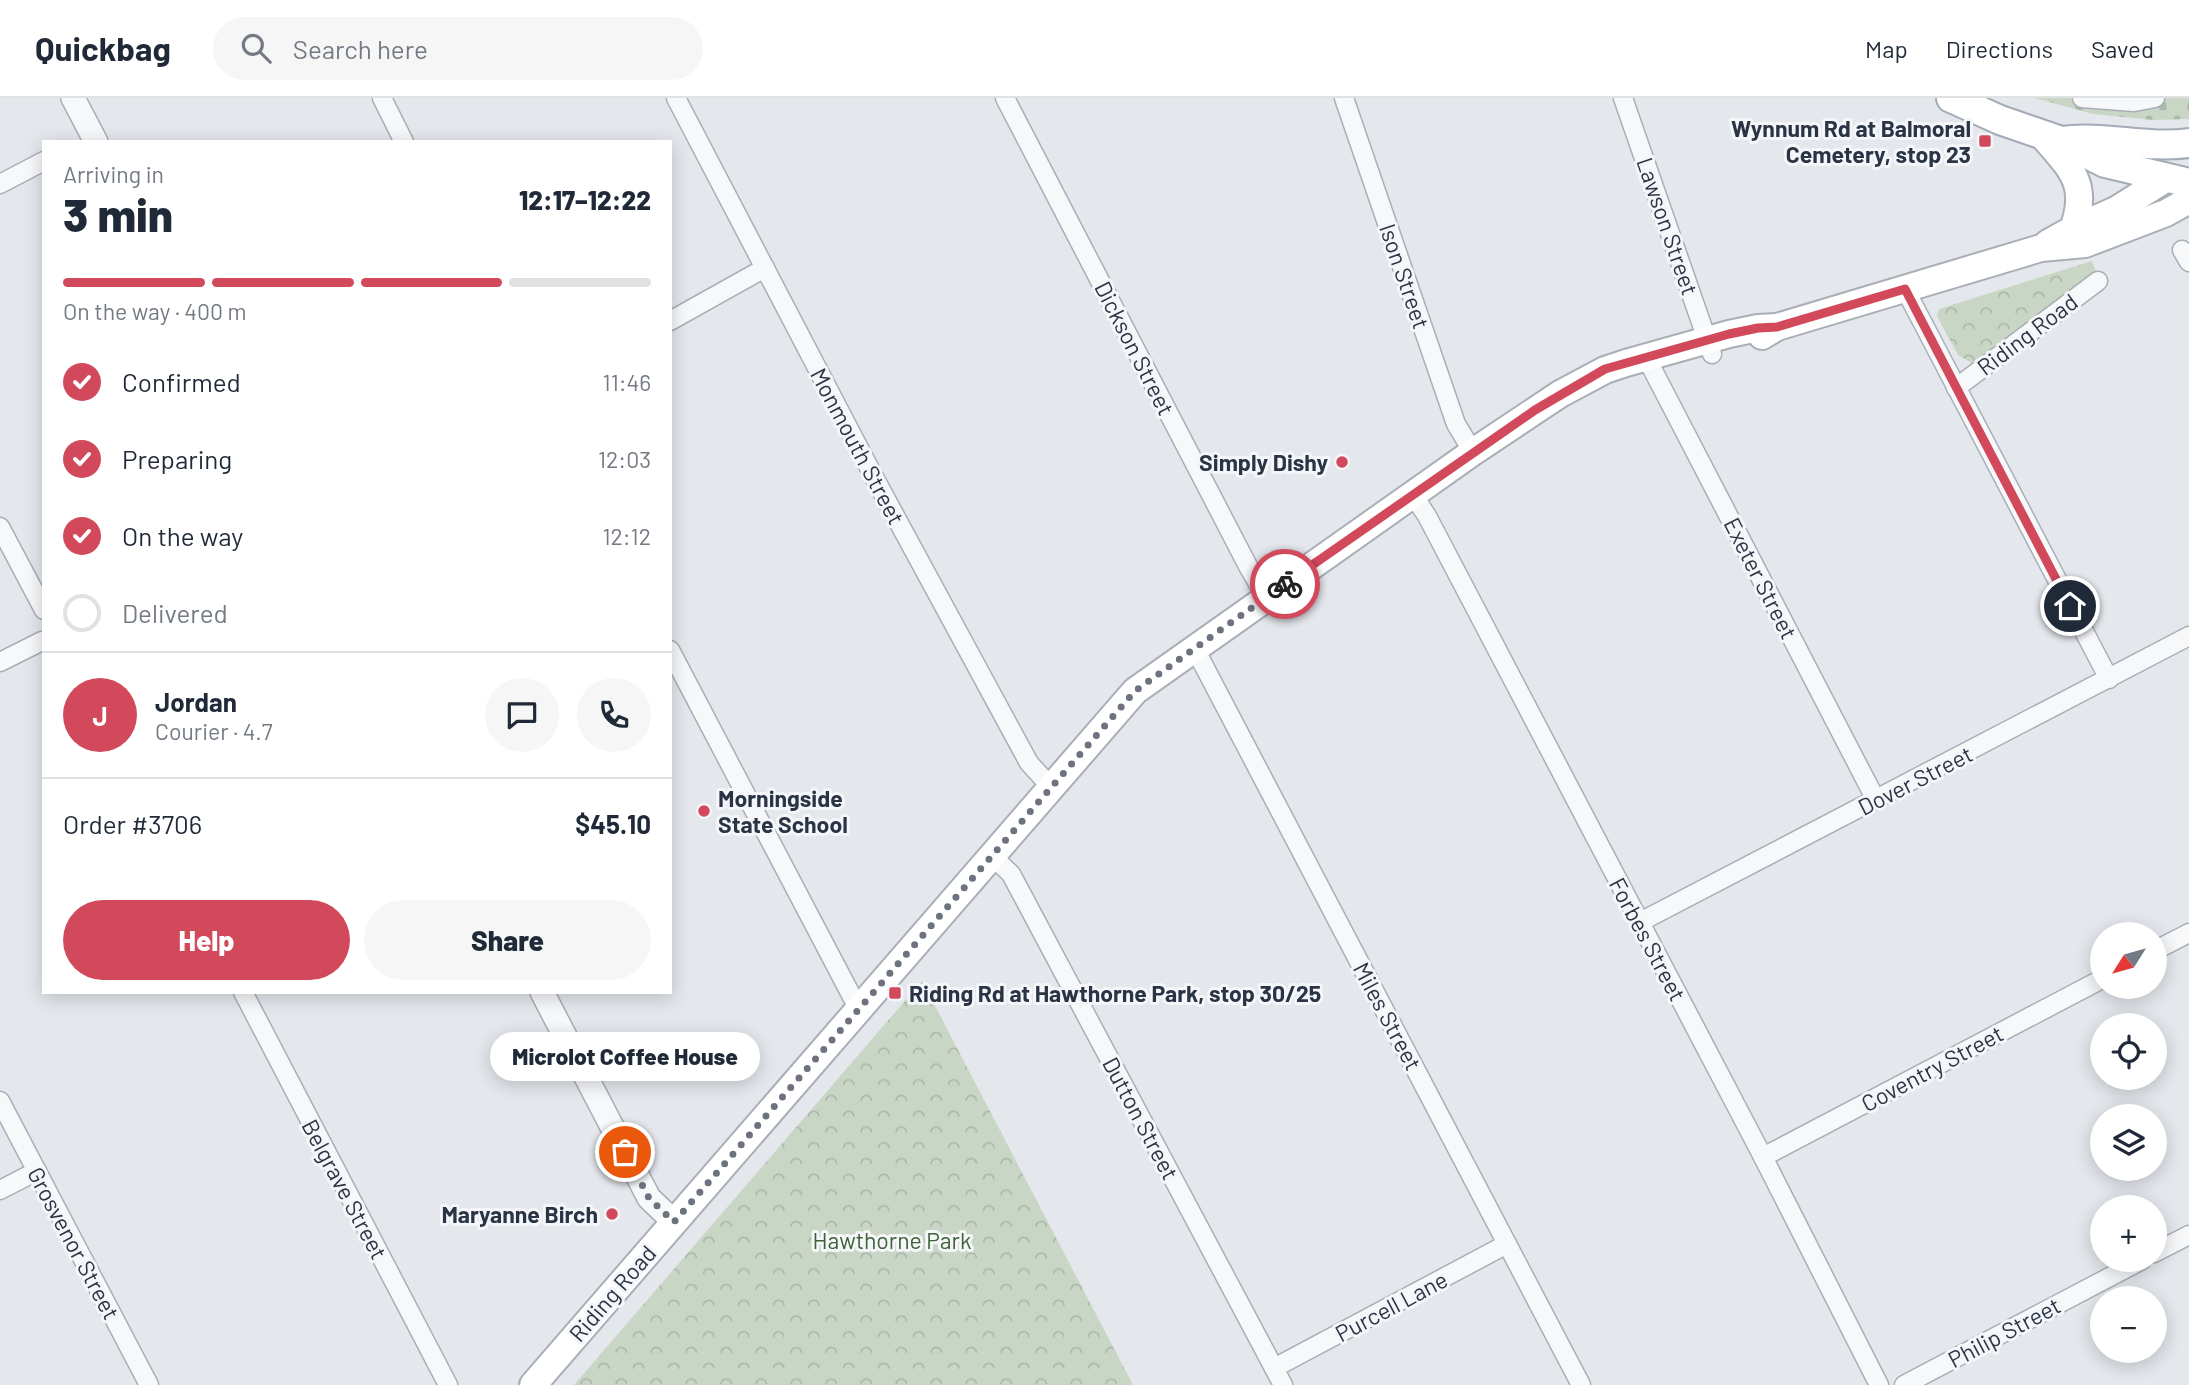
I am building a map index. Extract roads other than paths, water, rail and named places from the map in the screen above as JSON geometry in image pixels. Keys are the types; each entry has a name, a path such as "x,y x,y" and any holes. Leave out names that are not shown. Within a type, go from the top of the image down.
{"main road":[{"path":"1951,98 2052,138 2105,163 2185,185"},
{"path":"2052,138 2092,138 2158,145 2185,185"},
{"path":"2052,138 2078,185 2081,198 2073,229"},
{"name":"Riding Road","path":"2041,248 2073,229 2116,210 2185,185"},
{"name":"Riding Road","path":"533,1385 1135,691 1194,647 1473,452 1560,394 1605,369 1650,364 1709,347 1758,328 1777,327 2041,248 2085,244 2185,185"}],"street":[{"path":"73,98 89,140"},
{"path":"382,98 403,140"},
{"name":"Monmouth Street","path":"676,98 874,477 1029,763 1051,787"},
{"name":"Dickson Street","path":"1006,98 1266,597"},
{"name":"Ison Street","path":"1344,98 1456,424 1473,452"},
{"name":"Lawson Street","path":"1623,98 1709,347"},
{"path":"2082,98 2134,102 2155,98"},
{"path":"0,184 42,162"},
{"path":"672,320 765,268"},
{"name":"Riding Road","path":"1956,388 2098,281"},
{"path":"1905,289 2109,679"},
{"name":"Exeter Street","path":"1650,364 1876,800"},
{"name":"Forbes Street","path":"1413,495 1427,516 1640,922 1879,1385"},
{"path":"0,527 42,606"},
{"name":"Dover Street","path":"1640,922 2189,636"},
{"path":"0,662 42,638"},
{"name":"Miles Street","path":"1194,647 1581,1385"},
{"path":"672,654 859,1010"},
{"name":"Dutton Street","path":"992,856 1011,874 1283,1385"},
{"path":"2167,944 2189,933"},
{"name":"Coventry Street","path":"1763,1157 2090,985"},
{"name":"Belgrave Street","path":"244,994 448,1385"},
{"path":"543,994 649,1198 674,1222"},
{"name":"Grosvenor Street","path":"0,1101 149,1385"},
{"path":"0,1190 37,1171"},
{"path":"2167,1246 2189,1235"},
{"name":"Purcell Lane","path":"1274,1368 1507,1244"},
{"name":"Philip Street","path":"1904,1385 2119,1272"}],"place":[{"name":"Wynnum Rd at Balmoral Cemetery, stop 23","path":"1985,141"},
{"name":"Simply Dishy","path":"1342,462"},
{"name":"Morningside State School","path":"704,811"},
{"name":"Riding Rd at Hawthorne Park, stop 30/25","path":"895,993"},
{"name":"Microlot Coffee House","path":"625,1152"},
{"name":"Maryanne Birch","path":"612,1214"}],"park label":[{"name":"Hawthorne Park","path":"892,1240"}]}
